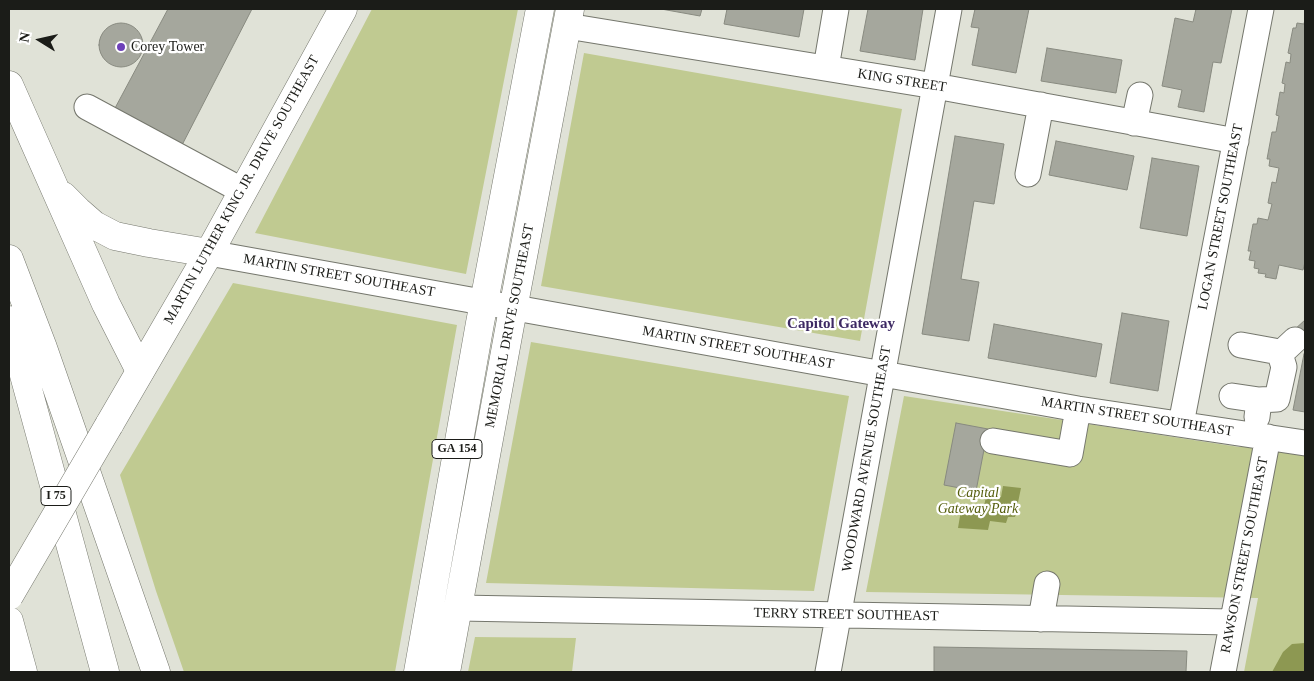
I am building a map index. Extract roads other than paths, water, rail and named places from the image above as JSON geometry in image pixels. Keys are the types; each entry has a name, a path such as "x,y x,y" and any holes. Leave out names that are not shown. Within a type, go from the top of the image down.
{"main road":[{"name":"MARTIN LUTHER KING JR. DRIVE SOUTHEAST","path":"9,596 208,253 343,9"},
{"name":"MEMORIAL DRIVE SOUTHEAST","path":"418,672 484,302 540,9"},
{"name":"MEMORIAL DRIVE SOUTHEAST","path":"446,672 513,307 569,17"},
{"path":"9,85 106,304 140,371"},
{"path":"55,188 94,225 115,236 208,253"},
{"path":"9,260 43,348 156,672"},
{"name":"I 75","path":"9,320 66,535 105,672"},
{"path":"9,621 23,672"}],"street":[{"path":"826,68 836,9"},
{"name":"WOODWARD AVENUE SOUTHEAST","path":"828,672 949,9"},
{"name":"LOGAN STREET SOUTHEAST","path":"1181,424 1262,9"},
{"name":"KING STREET","path":"569,17 826,68 1236,141"},
{"path":"1134,122 1140,95"},
{"path":"1028,174 1041,105"},
{"path":"87,108 243,191"},
{"name":"MARTIN STREET SOUTHEAST","path":"208,253 1078,409 1305,443"},
{"path":"1232,396 1260,400 1276,399 1288,347 1274,350 1241,345"},
{"name":"RAWSON STREET SOUTHEAST","path":"1223,672 1261,436 1260,400"},
{"path":"993,441 1070,454 1078,409"},
{"path":"1041,619 1047,584"},
{"name":"TERRY STREET SOUTHEAST","path":"459,608 1232,622"}],"place":[{"name":"Corey Tower","path":"121,47"}],"district":[{"name":"Capitol Gateway","path":"841,324"}],"park label":[{"name":"Capital Gateway Park","path":"978,502"}]}
